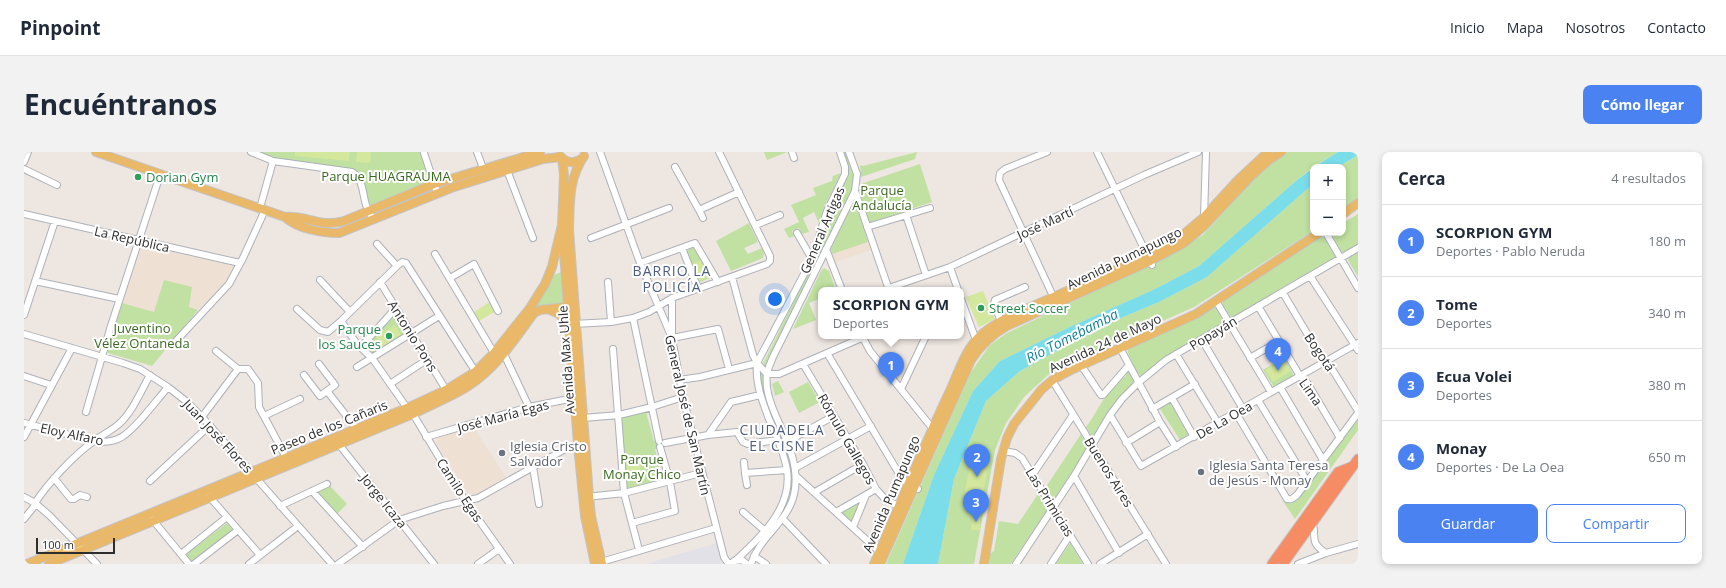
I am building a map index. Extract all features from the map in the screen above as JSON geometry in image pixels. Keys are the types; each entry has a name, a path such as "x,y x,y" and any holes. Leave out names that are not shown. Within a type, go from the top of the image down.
{"highway":[{"path":"1272,564 1338,472 1355,463"},
{"path":"1283,564 1355,463"}],"main road":[{"path":"96,152 263,209 285,217 290,222 331,233 347,231 437,192 507,170 516,159"},
{"path":"285,217 292,216 321,223 344,220 434,184 540,152"},
{"name":"Avenida Pumapungo","path":"874,564 882,554 971,360 989,337 1019,321 1150,261 1206,219 1227,191 1267,156 1281,152"},
{"path":"516,159 543,159 560,156 569,162 574,162 580,160 586,154"},
{"name":"Avenida Max Uhle","path":"568,269 571,187 574,173 586,154"},
{"name":"Avenida Max Uhle","path":"560,156 564,175 562,226 568,269 581,445 586,497 598,564"},
{"path":"1346,212 1358,204"},
{"path":"1346,217 1358,210"},
{"name":"Paseo de los Cañaris","path":"477,375 536,299 549,275 562,226"},
{"name":"Avenida 24 de Mayo","path":"984,564 1003,450 1014,424 1036,395 1052,380 1081,365 1196,314 1314,236"},
{"name":"Avenida Pumapungo","path":"880,564 898,506 914,486 932,429 966,354 976,340 1001,321 1053,296 1150,261"},
{"path":"549,275 568,269"},
{"name":"Paseo de los Cañaris","path":"28,564 148,514 207,494 254,475 410,411 448,393 477,375 504,354 534,313 545,309 571,306"},
{"path":"545,309 554,310 572,324"},
{"name":"Avenida Max Uhle","path":"578,397 583,418 581,445"},
{"name":"Paseo de los Cañaris","path":"49,564 153,521 207,494"}],"street":[{"path":"24,162 28,152"},
{"path":"251,152 273,161 352,172 357,175 363,187 369,211 374,220"},
{"path":"477,152 483,168"},
{"name":"General José de San Martín","path":"600,152 640,263 672,338 679,380 694,437 701,473 724,557 728,563 733,563"},
{"path":"572,324 611,322 633,318 658,307 672,298 767,264 770,261 770,256 756,225 719,152"},
{"name":"General Artigas","path":"733,563 778,514 784,502 787,488 787,470 778,440 760,395 757,380 757,363 812,259 828,211 846,174 840,152"},
{"name":"General Artigas","path":"751,564 754,556 783,519 794,498 796,476 788,441 770,398 767,374 773,357 854,191 857,174 849,152"},
{"path":"1047,152 1005,169 1000,173 1000,180 1053,296"},
{"path":"1097,152 1116,188 1150,261"},
{"name":"José Martí","path":"894,287 950,267 1116,188 1198,152"},
{"path":"1206,152 1206,219"},
{"path":"424,153 437,192"},
{"path":"176,341 218,298 229,284 240,263 263,209 273,161"},
{"path":"675,167 703,218"},
{"path":"24,169 56,185"},
{"path":"507,170 533,238"},
{"path":"86,412 119,299 160,175"},
{"path":"854,191 888,287"},
{"path":"699,210 739,192"},
{"path":"591,238 670,208"},
{"path":"867,227 930,208"},
{"name":"La República","path":"24,214 240,263"},
{"path":"756,225 780,215"},
{"path":"906,216 926,275"},
{"path":"24,315 55,221"},
{"path":"797,233 812,259"},
{"path":"1328,236 1358,288"},
{"path":"640,263 695,243 718,282"},
{"path":"377,244 397,266"},
{"path":"682,248 698,289"},
{"name":"Popayán","path":"1016,564 1074,476 1110,415 1122,399 1155,367 1358,248"},
{"path":"826,249 841,287"},
{"path":"435,254 494,353 504,354 529,407"},
{"path":"297,309 323,332 330,331 397,266 404,262 477,375"},
{"path":"450,278 474,264 498,311"},
{"path":"950,267 957,287"},
{"path":"1310,276 1357,346"},
{"path":"732,277 753,355 757,363 767,374 779,374 857,339"},
{"path":"35,280 119,299"},
{"path":"320,280 350,312"},
{"name":"Antonio Pons","path":"380,282 448,393"},
{"path":"608,282 611,322"},
{"path":"1001,321 994,304 995,300 1025,286"},
{"name":"Bogotá","path":"1283,292 1324,362 1332,369 1358,412"},
{"path":"672,298 672,338 718,329 729,369"},
{"path":"1216,301 1272,392"},
{"name":"Lima","path":"1258,306 1300,376 1305,379 1340,438"},
{"path":"964,307 976,340"},
{"path":"361,347 396,308"},
{"path":"357,367 439,316"},
{"path":"632,523 675,511 670,482 633,318"},
{"name":"Camilo Egas","path":"341,321 357,344 372,358 410,411 466,502 510,564"},
{"name":"Juan José Flores","path":"24,334 128,365 150,375 168,387 187,402 210,425 332,564"},
{"path":"864,339 870,351 932,429"},
{"path":"901,390 925,339"},
{"path":"1202,340 1243,409"},
{"path":"1250,358 1279,341"},
{"name":"De La Oea","path":"1110,415 1140,466 1194,437 1324,362 1357,346"},
{"path":"24,437 27,424 72,348"},
{"path":"1120,348 1152,409 1176,446"},
{"path":"613,349 624,493 639,550"},
{"path":"216,351 238,369 248,369 258,382 259,407 288,461"},
{"path":"827,353 901,477 914,486"},
{"path":"1176,354 1218,423"},
{"path":"390,384 428,359"},
{"path":"679,380 700,377 757,363"},
{"path":"304,375 320,396 335,385 319,364"},
{"name":"Rómulo Gallegos","path":"803,364 863,464 876,489 885,498 898,506"},
{"path":"1081,365 1101,396 1129,365"},
{"path":"202,417 238,369"},
{"path":"24,519 54,478 93,441 111,430 125,417 150,375"},
{"path":"24,376 51,385"},
{"name":"Buenos Aires","path":"1052,380 1148,534 1164,563"},
{"path":"1152,409 1195,384"},
{"name":"Eloy Alfaro","path":"27,424 93,441 103,443 112,442 129,434 168,387"},
{"path":"1280,388 1323,460"},
{"path":"326,391 359,432"},
{"path":"708,435 731,402 760,395"},
{"name":"José María Egas","path":"426,437 529,407 578,397"},
{"path":"583,418 619,415 652,407 683,397"},
{"path":"1172,398 1194,437"},
{"path":"264,416 300,399"},
{"path":"1258,400 1307,481"},
{"path":"1236,413 1288,500 1297,495 1358,412"},
{"path":"1033,474 1073,415"},
{"path":"788,441 834,416"},
{"path":"1126,443 1160,422"},
{"path":"150,481 210,425"},
{"path":"795,468 871,426"},
{"path":"661,444 694,437 737,432 744,442 748,444 778,440"},
{"name":"Jorge Icaza","path":"336,441 434,563"},
{"path":"338,564 399,520 443,506 466,502 478,498 567,448 581,445"},
{"name":"Las Primicias","path":"1003,450 1019,455 1033,474 1088,564"},
{"path":"744,462 747,485"},
{"path":"815,492 863,464"},
{"path":"533,467 539,504"},
{"path":"745,473 787,470"},
{"path":"586,497 624,493 701,473"},
{"path":"796,476 882,554"},
{"path":"1074,476 1119,553"},
{"path":"54,478 71,499 74,499 80,495 87,497"},
{"path":"280,506 327,484"},
{"path":"836,512 876,489"},
{"path":"312,490 363,547"},
{"path":"207,494 260,555"},
{"path":"853,527 866,495"},
{"path":"24,497 36,504 76,544 85,550 97,564"},
{"path":"743,512 764,530"},
{"path":"148,514 189,564"},
{"path":"181,554 228,517"},
{"path":"783,519 826,564"},
{"path":"1313,523 1313,539 1326,553"},
{"path":"249,564 298,526"},
{"path":"598,564 639,550 716,528"},
{"path":"194,564 238,530"},
{"path":"1100,564 1148,534"},
{"path":"1051,564 1070,535"},
{"path":"1298,564 1326,553 1358,544"},
{"path":"478,564 500,549"},
{"path":"754,556 766,564"},
{"path":"733,563 742,560 747,564"}],"shaded area":[{"path":"853,207 857,208 871,250 835,262 831,249 849,211"},
{"path":"141,245 236,266 225,284 198,310 189,307 164,280 154,312 122,303"},
{"path":"473,426 506,478 470,497 436,442 440,435"},
{"path":"717,543 722,564 648,564 656,561"}],"green space":[{"name":"Parque HUAGRAUMA","path":"255,152 423,152 433,182 371,206 358,174 273,159"},
{"path":"295,152 350,152 349,161 295,156"},
{"path":"357,152 371,152 370,163 356,162"},
{"path":"764,152 787,152 767,160"},
{"path":"844,152 846,152 854,173 854,185 767,367 764,369 763,364 815,258 831,210 846,180 848,169"},
{"path":"917,152 915,159 861,177 860,165 863,166"},
{"path":"1285,152 1338,152 1318,164 1310,164 1310,169 1199,266 1153,290 1072,326 1000,361 973,391 934,475 903,564 886,564 971,372 990,345 1007,333 1154,263 1203,235 1266,166"},
{"path":"1358,155 1358,199 1346,209 1346,164 1343,164"},
{"name":"Parque Andalucía","path":"920,164 932,202 869,223 859,191 861,184"},
{"path":"841,173 825,205 819,223 814,212 803,218 809,232 802,234 799,228 792,231 794,236 789,238 784,229 799,222 791,205 816,195 813,188 832,181 833,176"},
{"path":"1310,187 1310,233 1194,307 1095,351 1048,375 1024,397 1006,423 995,450 974,564 938,564 954,479 986,401 1020,371 1116,320 1159,302 1207,277"},
{"path":"853,207 857,208 868,242 832,254 831,249 849,211"},
{"path":"1358,214 1358,244 1345,252 1341,252 1333,236 1346,236 1346,221"},
{"path":"749,223 758,242 744,248 748,254 762,248 764,254 763,258 731,271 716,241"},
{"path":"1320,237 1325,237 1336,255 1334,258 1231,319 1222,304 1223,302"},
{"path":"694,245 712,277 698,283 684,248"},
{"path":"1358,252 1358,277 1348,260 1349,257"},
{"path":"701,260 709,277 699,281 692,264"},
{"path":"824,268 829,271 835,287 818,287 818,299 809,303 816,320 793,329 821,271"},
{"path":"564,271 566,306 540,308 479,378 494,353 551,276"},
{"name":"Juventino Vélez Ontaneda","path":"164,280 192,287 189,307 198,310 152,366 108,353 107,350 122,303 154,312"},
{"name":"Street Soccer","path":"983,291 995,319 979,327 966,297"},
{"path":"490,302 496,311 479,321 474,312"},
{"path":"1215,307 1225,323 1165,358 1142,377 1136,371 1128,353 1128,349"},
{"path":"396,310 408,333 372,354 365,348 365,346"},
{"name":"Parque los Sauces","path":"395,325 401,335 382,347 376,337"},
{"path":"1277,346 1294,375 1274,387 1263,370 1276,362 1269,350"},
{"path":"1283,359 1291,371 1273,382 1265,370"},
{"path":"756,368 767,374 767,385 788,441 795,489 787,489 788,477 767,413"},
{"path":"1128,370 1133,378 1134,384 1093,438 1086,427 1108,392 1126,376 1125,373"},
{"path":"778,381 784,392 775,396 772,384"},
{"path":"808,382 820,402 799,413 789,392"},
{"path":"1170,401 1189,434 1180,440 1160,409"},
{"name":"Parque Monay Chico","path":"646,412 654,441 664,440 666,446 655,449 662,481 626,489 621,418"},
{"path":"1358,418 1358,430 1295,519 1283,501 1290,502"},
{"path":"1081,434 1088,448 1055,498 1053,498 1046,487"},
{"path":"640,455 641,478 628,479 626,456"},
{"path":"972,455 990,458 982,499 964,496"},
{"path":"330,486 347,504 337,514 319,494 319,491"},
{"path":"1038,494 1048,509 1011,564 989,564 990,554 994,551 999,521 1018,524"},
{"path":"861,501 852,522 849,522 842,515 843,512"},
{"path":"972,515 980,515 980,530 971,530"},
{"path":"227,523 233,530 191,563 185,555"},
{"path":"1070,543 1083,564 1056,564"}],"water":[{"path":"1338,152 1358,152 1358,155 1343,164 1319,164"},
{"name":"Río Tomebamba","path":"1310,170 1310,187 1207,277 1159,302 1116,320 1020,371 986,401 954,479 938,564 903,564 934,475 973,391 1000,361 1072,326 1153,290 1199,266"}],"place":[{"name":"Dorian Gym","path":"138,177"},
{"name":"Street Soccer","path":"981,308"},
{"name":"Parque los Sauces","path":"389,336"},
{"name":"Monay","path":"1278,371"},
{"name":"SCORPION GYM","path":"891,385"},
{"name":"Iglesia Cristo Salvador","path":"502,453"},
{"name":"Iglesia Santa Teresa de Jesús - Monay","path":"1201,472"},
{"name":"Tome","path":"977,477"},
{"name":"Ecua Volei","path":"976,522"}],"district":[{"name":"BARRIO LA POLICÍA","path":"672,280"},
{"name":"CIUDADELA EL CISNE","path":"782,438"}]}
